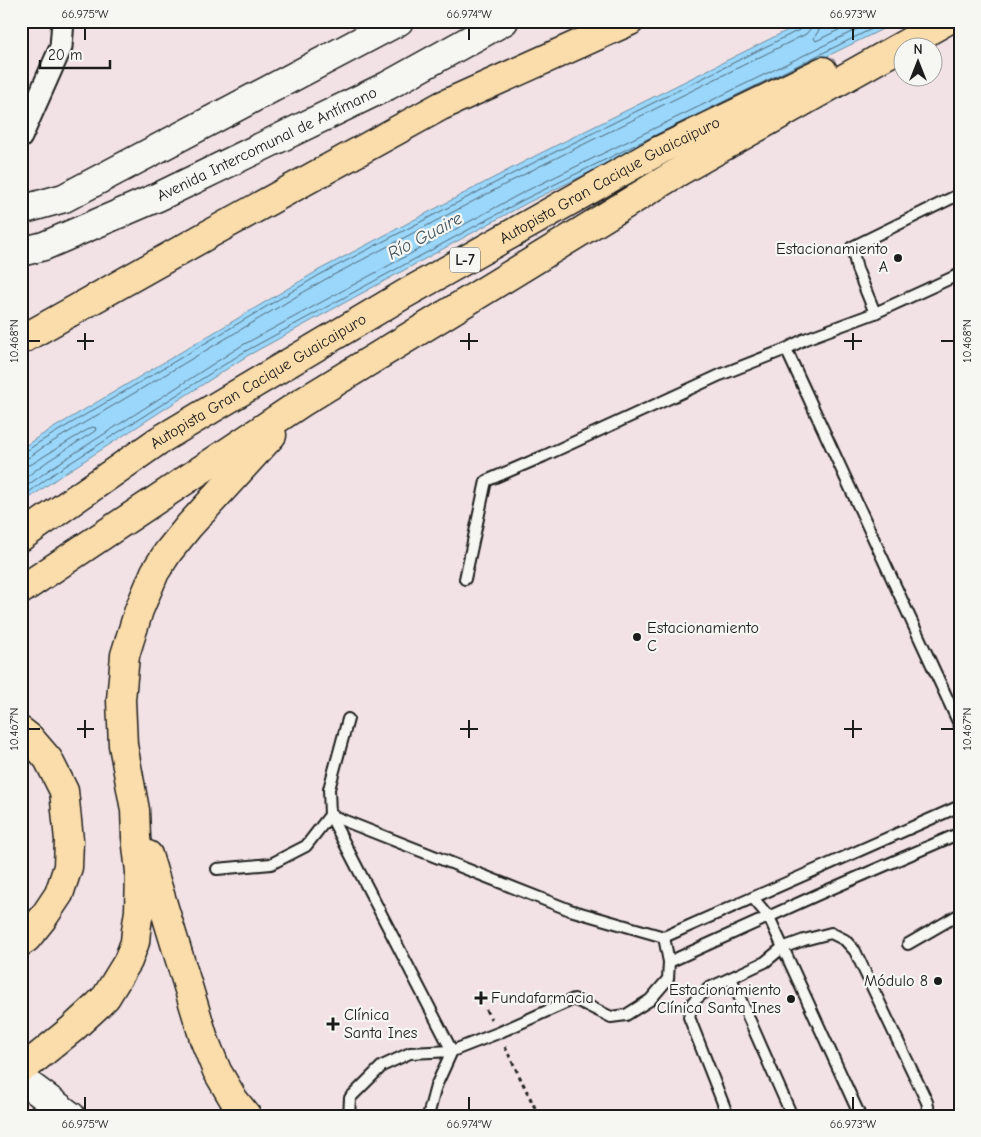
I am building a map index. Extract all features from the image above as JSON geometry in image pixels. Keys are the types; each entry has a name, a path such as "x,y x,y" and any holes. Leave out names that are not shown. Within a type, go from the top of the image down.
{"highway":[{"path":"21,340 441,106 630,21"},
{"name":"Autopista Gran Cacique Guaicaipuro","path":"21,537 158,441 403,295 660,150 930,21"},
{"path":"21,590 302,403 680,171 946,21"},
{"path":"247,1116 234,1100 204,1039 135,810 123,745 121,700 125,655 139,610 155,572 189,526 302,403"},
{"path":"21,731 30,738 48,759 64,791 69,840 68,867 59,894 43,918 27,938 21,942"},
{"path":"21,1068 30,1064 72,1029 106,997 128,961 135,942 139,911 140,872 135,810"}],"main road":[{"name":"Avenida Intercomunal de Antímano","path":"29,251 158,197 388,86 504,21"},
{"path":"21,210 64,198 385,24"},
{"path":"21,1079 64,1111"}],"street":[{"path":"21,137 60,47 63,21"}],"lane":[{"path":"875,313 857,269 852,247 960,194"},
{"path":"465,579 486,481 720,375 786,349 805,339 875,313 960,274"},
{"path":"786,349 960,726"},
{"path":"348,718 329,789 330,815 452,1051"},
{"path":"330,815 570,910 664,937 960,806"},
{"path":"217,869 271,864 306,846 330,815"},
{"path":"670,962 819,894 960,833"},
{"path":"754,898 769,917 860,1116"},
{"path":"908,944 960,914"},
{"path":"728,1116 689,1017 693,1002 709,988 765,962 782,948 831,933 845,940 855,951 926,1102 930,1116"},
{"path":"349,1116 350,1098 382,1066 410,1053 452,1051 574,999 611,1017 626,1015 650,1000 668,979 670,962 664,937"},
{"path":"731,978 792,1116"},
{"path":"428,1116 436,1086 452,1051"}],"path":[{"path":"486,1010 539,1116"}],"water":[{"name":"Río Guaire","path":"806,21 899,21 527,203 247,356 59,477 21,504 21,449 35,439 319,270 535,156"}],"place":[{"name":"Estacionamiento A","path":"898,258"},
{"name":"Estacionamiento C","path":"637,637"},
{"name":"Módulo 8","path":"938,981"},
{"name":"Fundafarmacia","path":"481,998"},
{"name":"Estacionamiento Clínica Santa Ines","path":"791,999"},
{"name":"Clínica Santa Ines","path":"333,1024"}]}
